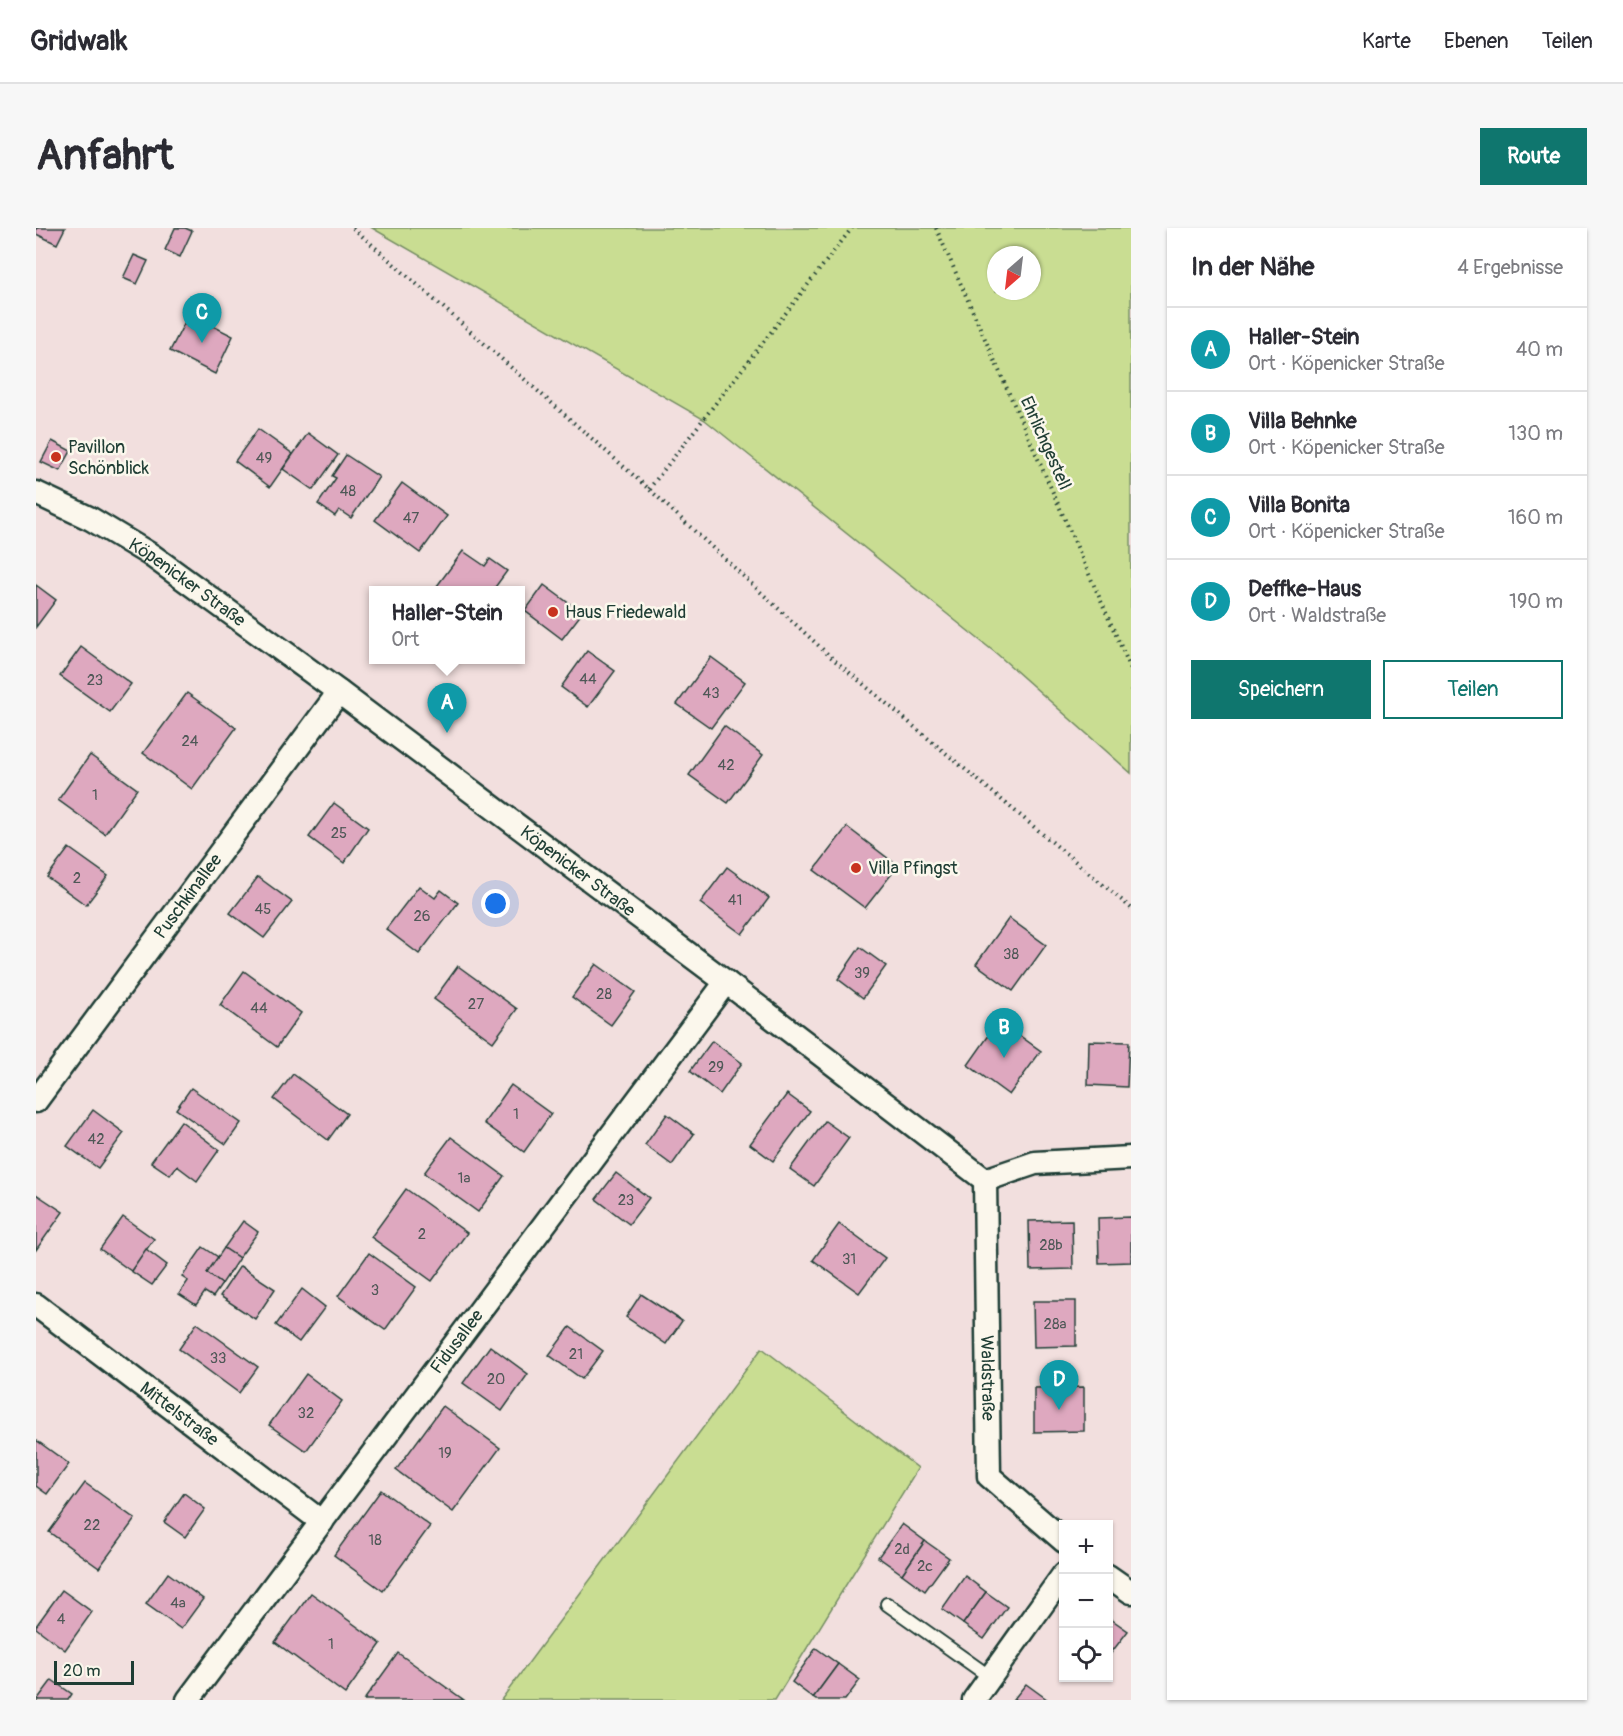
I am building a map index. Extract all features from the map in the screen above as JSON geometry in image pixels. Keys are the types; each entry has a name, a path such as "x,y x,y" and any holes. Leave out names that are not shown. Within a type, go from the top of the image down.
{"street":[{"name":"Köpenicker Straße","path":"36,493 91,519 152,555 726,981 985,1180"},
{"name":"Puschkinallee","path":"36,1101 339,692"},
{"name":"Fidusallee","path":"188,1700 726,981"},
{"path":"985,1180 1035,1163 1131,1158"},
{"name":"Waldstraße","path":"985,1180 989,1476 1059,1536"},
{"name":"Mittelstraße","path":"36,1305 322,1522"},
{"path":"1113,1579 1131,1592"},
{"path":"974,1700 1059,1581"}],"lane":[{"path":"887,1604 990,1677"}],"path":[{"path":"353,228 649,489 832,658 1131,908"},
{"path":"649,489 852,228"},
{"name":"Ehrlichgestell","path":"936,228 1131,669"}],"green space":[{"path":"372,228 1131,228 1131,773 997,654 705,420"},
{"path":"762,1348 918,1468 775,1700 501,1700"}],"building":[{"path":"36,228 65,228 57,244 36,234"},
{"path":"175,228 192,231 180,257 165,250"},
{"path":"134,255 148,261 137,284 123,278"},
{"path":"189,314 233,336 215,374 170,351"},
{"path":"258,429 293,454 270,487 235,461"},
{"path":"308,433 338,455 313,490 283,469"},
{"name":"Pavillon Schönblick","path":"52,441 71,451 60,471 41,462"},
{"path":"346,455 379,477 351,518 339,510 335,516 318,504 336,478 332,476"},
{"path":"402,483 447,516 420,553 375,520"},
{"path":"463,551 485,566 490,559 507,571 496,586 437,586"},
{"path":"36,585 56,600 36,627"},
{"name":"Haus Friedewald","path":"544,585 582,613 562,639 525,611"},
{"path":"81,647 131,684 110,712 60,676"},
{"path":"587,651 615,671 588,707 561,687"},
{"path":"711,657 745,682 711,728 677,704"},
{"path":"187,693 236,728 192,789 143,753"},
{"path":"724,726 763,755 728,803 689,775"},
{"path":"90,755 137,789 105,834 58,800"},
{"path":"334,803 368,828 344,863 309,837"},
{"name":"Villa Pfingst","path":"847,827 898,866 865,908 814,870"},
{"path":"69,848 108,876 86,905 47,877"},
{"path":"727,867 769,898 742,934 700,903"},
{"path":"258,877 292,902 264,938 230,913"},
{"path":"419,886 435,898 441,890 458,903 419,954 386,929"},
{"path":"1009,918 1046,945 1013,991 976,964"},
{"path":"860,947 886,966 863,998 838,979"},
{"path":"596,964 635,992 611,1025 572,997"},
{"path":"458,966 517,1009 493,1042 434,999"},
{"path":"244,971 301,1013 277,1047 220,1005"},
{"path":"999,1021 1041,1051 1009,1095 968,1065"},
{"path":"712,1041 742,1063 720,1094 690,1071"},
{"path":"1089,1041 1129,1042 1127,1087 1088,1085"},
{"path":"293,1074 347,1114 328,1140 274,1099"},
{"path":"511,1085 551,1114 524,1152 484,1123"},
{"path":"191,1088 241,1123 226,1144 176,1109"},
{"path":"787,1094 810,1111 773,1161 750,1144"},
{"path":"93,1110 124,1133 98,1168 67,1146"},
{"path":"667,1114 694,1134 672,1165 645,1145"},
{"path":"181,1121 219,1150 197,1181 177,1166 170,1175 151,1162"},
{"path":"825,1121 849,1138 814,1186 790,1169"},
{"path":"451,1137 504,1176 478,1212 424,1173"},
{"path":"616,1173 649,1198 629,1224 596,1199"},
{"path":"406,1189 467,1233 432,1281 371,1237"},
{"path":"36,1194 63,1212 36,1250"},
{"path":"123,1217 154,1239 131,1271 100,1249"},
{"path":"1131,1217 1131,1262 1099,1263 1098,1218"},
{"path":"1072,1220 1073,1269 1030,1270 1029,1221"},
{"path":"243,1221 258,1232 239,1258 224,1248"},
{"path":"839,1224 885,1258 859,1293 813,1260"},
{"path":"203,1247 218,1257 207,1273 222,1284 213,1297 205,1292 196,1305 179,1294 188,1281 182,1277"},
{"path":"224,1248 239,1258 222,1284 207,1273"},
{"path":"146,1249 167,1265 152,1285 131,1271"},
{"path":"369,1253 416,1287 385,1330 338,1296"},
{"path":"240,1266 275,1289 255,1319 220,1296"},
{"path":"302,1289 325,1307 299,1342 276,1325"},
{"path":"641,1294 682,1321 666,1344 626,1317"},
{"path":"1033,1301 1076,1301 1076,1346 1034,1347"},
{"path":"197,1323 258,1367 239,1393 179,1349"},
{"path":"570,1327 603,1351 582,1379 549,1355"},
{"path":"490,1346 528,1374 502,1411 463,1383"},
{"path":"306,1374 342,1401 306,1451 269,1425"},
{"path":"1084,1387 1084,1431 1034,1432 1034,1388"},
{"path":"443,1406 500,1448 453,1512 396,1470"},
{"path":"36,1440 69,1464 47,1494 36,1486"},
{"path":"85,1483 135,1519 99,1568 49,1532"},
{"path":"381,1490 430,1526 383,1591 334,1555"},
{"path":"184,1493 205,1509 185,1537 164,1522"},
{"path":"902,1524 925,1541 902,1574 878,1557"},
{"path":"925,1541 949,1558 925,1591 902,1574"},
{"path":"168,1573 203,1599 181,1629 146,1604"},
{"path":"965,1576 986,1592 963,1624 942,1609"},
{"path":"62,1590 92,1612 65,1650 36,1628"},
{"path":"986,1592 1007,1607 984,1639 963,1624"},
{"path":"311,1593 381,1644 345,1694 275,1642"},
{"path":"1113,1620 1128,1631 1113,1650"},
{"path":"816,1648 838,1664 813,1698 792,1682"},
{"path":"398,1653 464,1700 364,1700"},
{"path":"838,1664 860,1680 845,1700 816,1700 813,1698"},
{"path":"52,1680 72,1694 68,1700 37,1700"},
{"path":"1026,1684 1048,1700 1013,1700"}],"place":[{"name":"Villa Bonita","path":"202,343"},
{"name":"Pavillon Schönblick","path":"56,457"},
{"name":"Haus Friedewald","path":"553,612"},
{"name":"Haller-Stein","path":"447,733"},
{"name":"Villa Pfingst","path":"856,868"},
{"name":"Villa Behnke","path":"1004,1058"},
{"name":"Deffke-Haus","path":"1059,1410"}]}
